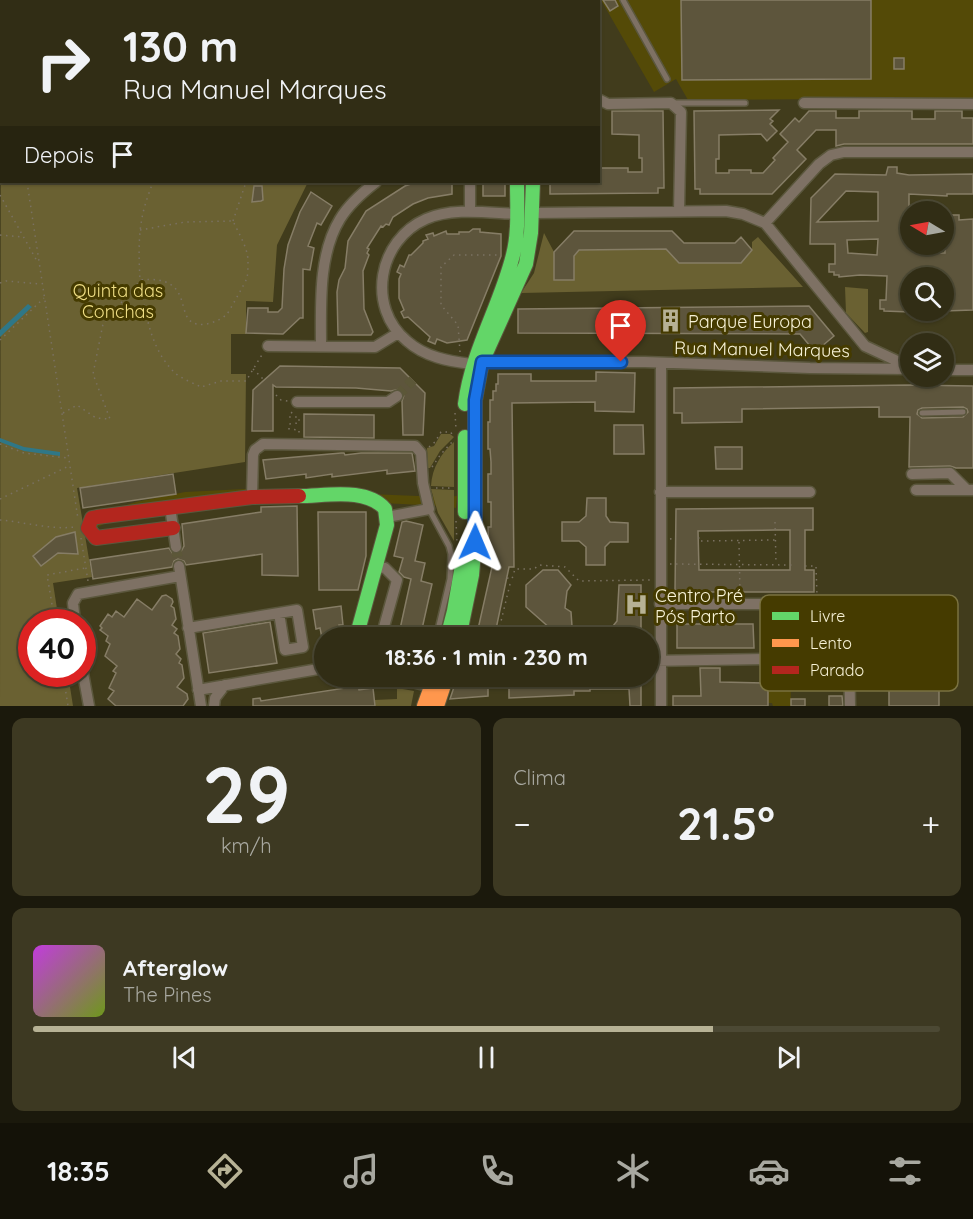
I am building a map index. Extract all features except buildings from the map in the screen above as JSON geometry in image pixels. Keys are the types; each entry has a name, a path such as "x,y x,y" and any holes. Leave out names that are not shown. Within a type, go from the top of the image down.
{"street":[{"path":"600,100 608,104 672,104 681,112 679,211"},
{"path":"804,103 973,104"},
{"path":"765,223 819,164 831,155 844,152 973,152"},
{"path":"321,346 323,274 330,241 340,219 359,195 375,183"},
{"path":"470,183 470,212"},
{"path":"450,627 465,550 465,402 477,363 484,324 512,256 518,214 517,183"},
{"path":"462,627 469,595 475,542 477,363 526,264 533,183"},
{"path":"268,346 375,347 398,333 388,316 381,295 385,262 394,245 408,231 423,220 435,216 470,212 518,214 726,210 765,223 865,346 900,363"},
{"name":"Rua Manuel Marques","path":"398,333 428,355 477,363 661,363 810,368 900,368"},
{"name":"Rua Manuel Marques","path":"861,367 865,346"},
{"path":"661,363 661,706"},
{"path":"954,370 973,369"},
{"path":"297,402 388,402 397,396"},
{"path":"252,497 253,455 255,450 263,444 410,445 418,448 421,453 423,483 429,509 387,516"},
{"path":"912,474 950,474 970,490"},
{"path":"916,490 970,490"},
{"path":"660,492 810,492"},
{"path":"173,528 96,538 88,528 92,518 252,497 364,496 379,502 385,509 387,525 359,627"},
{"path":"170,507 176,547"},
{"path":"376,567 386,568 397,580 384,627"},
{"path":"74,609 75,597 85,593 180,571 201,706"},
{"path":"660,604 760,604"},
{"path":"188,628 279,613"},
{"path":"660,660 760,659"},
{"path":"198,690 314,670"},
{"path":"214,706 216,698 225,685"},
{"path":"86,687 89,706"},
{"path":"424,706 428,687"},
{"path":"437,706 443,687"},
{"path":"850,691 850,706"}],"lane":[{"path":"623,0 667,79"},
{"path":"672,104 745,103"},
{"path":"922,413 963,412"},
{"path":"429,509 451,554 450,579 439,627"}],"path":[{"path":"0,520 33,523 53,528 79,526 27,183"},
{"path":"153,183 142,216 138,251 140,280 148,322 157,350 177,374 201,387 221,381 246,381 268,346"},
{"path":"62,413 77,405 96,418 110,419 93,374 103,324 140,280 166,280 177,288 188,319 196,324 212,323 227,314 246,280 248,261 246,249 233,221 248,183"},
{"path":"0,195 39,265"},
{"path":"140,230 185,222 233,221"},
{"path":"0,236 24,237"},
{"path":"459,348 458,325 441,305 441,267 454,255 496,255"},
{"path":"0,283 42,284"},
{"path":"0,340 44,298"},
{"path":"253,369 263,379"},
{"path":"276,395 281,400 297,402 289,417 299,417 299,423 289,424 289,429 299,430 299,436"},
{"path":"425,446 433,445 441,432 452,432"},
{"path":"428,473 453,441"},
{"path":"0,444 24,453 69,459"},
{"path":"0,500 70,465"},
{"path":"429,487 456,489"},
{"path":"775,522 776,565"},
{"path":"81,537 86,568 85,593"},
{"path":"698,538 700,541 776,540"},
{"path":"739,541 740,592"},
{"path":"660,564 794,566"},
{"path":"500,627 515,569 534,569 539,565 565,567 579,581 660,580"},
{"path":"805,566 816,566 817,595"},
{"path":"53,609 47,575 86,568"},
{"path":"507,578 512,579"},
{"path":"65,687 68,706"}],"shaded area":[{"path":"601,0 973,0 973,98 688,100 676,79 654,92"},
{"path":"245,489 457,496 456,508 301,499 245,500 121,518 104,524 0,575 117,508 185,492"},
{"path":"768,691 791,691 791,706 773,706 772,703 768,703"}],"green space":[{"name":"Quinta das Conchas","path":"1,183 308,183 277,245 273,302 246,301 246,334 231,334 231,374 246,374 245,462 77,488 92,577 53,583 57,609 18,609 18,687 70,687 73,706 0,706"},
{"path":"544,233 554,252 554,280 574,280 574,256 579,250 666,249 679,263 740,263 752,250 752,242 758,237 803,287 521,293 534,273"},
{"path":"845,287 868,289 868,332 865,333 846,313"},
{"path":"441,434 450,434 454,437 428,468 427,448 434,446"},
{"path":"454,442 454,487 431,486 438,461"},
{"path":"431,489 454,490 454,541 438,513"},
{"path":"397,688 414,691 411,706 375,706 374,700 397,699"}],"water":[{"path":"28,304 32,307 0,337 0,330"},
{"path":"0,438 24,447 60,452 60,456 24,451 0,442"}],"tunnel":[{"path":"397,396 413,380"},
{"path":"176,547 179,566"}],"traffic: fast":[{"path":"465,404 474,365 513,255 517,228 517,183"},
{"path":"461,627 472,575 475,541 475,400 482,362 526,264 531,233 533,183"},
{"path":"465,437 465,512"},
{"path":"299,496 357,495 377,502 385,509 387,525 359,627"},
{"path":"450,627 464,554"}],"traffic: slow":[{"path":"424,706 431,687"},
{"path":"437,706 443,687"}],"traffic: jam":[{"path":"173,528 96,538 88,528 92,518 97,517 252,497 299,496"}],"place":[{"name":"Parque Europa","path":"670,321"},
{"name":"Centro Pré Pós Parto","path":"637,605"}],"route":[{"path":"475,542 474,421 475,400 482,362 621,362"}]}
